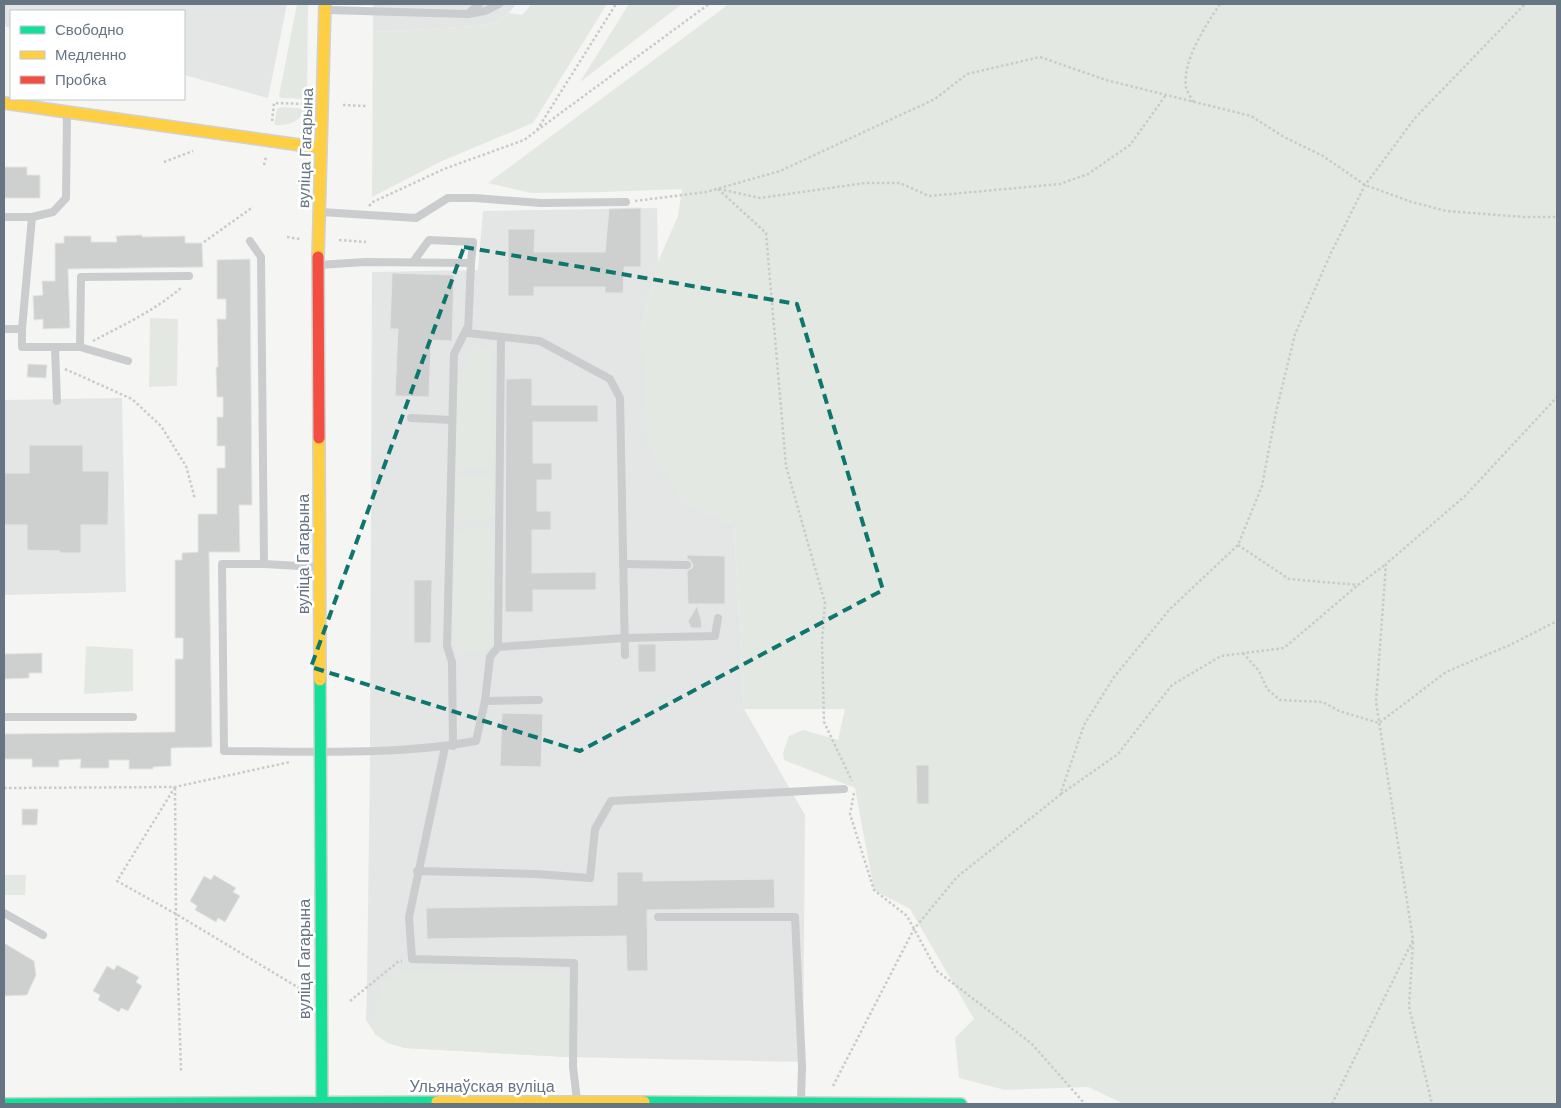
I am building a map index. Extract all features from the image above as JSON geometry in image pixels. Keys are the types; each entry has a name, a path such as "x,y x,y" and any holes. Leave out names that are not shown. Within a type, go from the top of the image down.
{"main road":[{"name":"вуліца Гагарына","path":"322,1103 318,265 325,7"},
{"path":"4,102 321,148"},
{"name":"Ульянаўская вуліца","path":"4,1104 577,1102 961,1104"}],"lane":[{"path":"423,4 423,13"},
{"path":"468,14 479,4"},
{"path":"325,7 468,14 485,11 499,4"},
{"path":"4,217 32,217 53,212 66,198 67,112"},
{"path":"319,212 416,218 448,198 541,203 626,202"},
{"path":"32,217 22,347 80,347 128,361"},
{"path":"413,262 429,240 473,242 468,334 540,341 610,380 620,398 625,655"},
{"path":"250,241 261,257 264,564"},
{"path":"318,265 365,262 472,263"},
{"path":"80,347 82,277 189,276"},
{"path":"468,326 454,354 446,646 452,662 449,746 418,871 409,917 412,959 574,963 573,1067 577,1102"},
{"path":"4,329 22,329"},
{"path":"319,567 222,564 224,751 370,752 449,746 476,741 485,701 490,657 498,647 501,337"},
{"path":"55,348 57,400"},
{"path":"411,418 452,420"},
{"path":"623,564 687,565"},
{"path":"498,647 625,638 715,636 718,618"},
{"path":"485,701 539,700"},
{"path":"4,717 133,717"},
{"path":"418,871 536,874 590,878 595,829 611,801 844,789"},
{"path":"4,913 42,934"},
{"path":"658,917 795,917 802,1066 801,1102"}],"path":[{"path":"536,131 616,4"},
{"path":"366,208 373,202 444,169 524,140 709,4"},
{"path":"1193,102 1186,87 1188,64 1200,34 1220,4"},
{"path":"1060,795 1084,725 1114,677 1170,609 1238,545 1262,486 1276,412 1295,334 1331,253 1365,185 1415,118 1525,4"},
{"path":"626,202 706,192 780,171 936,98 967,74 1040,57 1106,80 1251,116 1284,137 1323,156 1365,185 1412,202 1446,211 1524,218 1557,217"},
{"path":"718,189 760,198 865,183 900,183 929,196 1060,184 1088,174 1130,145 1166,95"},
{"path":"272,121 274,103 310,104"},
{"path":"342,105 366,106"},
{"path":"164,162 194,151"},
{"path":"264,166 266,156"},
{"path":"718,189 766,233 786,466 825,603 822,642 824,722 855,788 850,814 874,890 907,916 937,972 1031,1042 1085,1104"},
{"path":"204,242 253,207"},
{"path":"287,237 300,239"},
{"path":"339,240 366,242"},
{"path":"80,347 169,298 183,285"},
{"path":"57,365 132,399 161,426 186,466 195,499"},
{"path":"825,1102 914,929 957,877 1060,795 1118,754 1172,685 1221,656 1284,648 1465,496 1557,396"},
{"path":"1238,545 1289,579 1358,585"},
{"path":"1386,564 1376,702 1413,940 1409,1007 1432,1104"},
{"path":"1379,723 1446,672 1510,645 1557,621"},
{"path":"1243,653 1259,671 1267,689 1280,700 1323,702 1339,711 1379,723"},
{"path":"4,788 175,788 295,761"},
{"path":"175,788 176,914 182,1071"},
{"path":"175,788 117,881 299,988"},
{"path":"1332,1104 1413,940"},
{"path":"350,1001 399,961 412,959"}],"highlighted area":[{"path":"464,247 797,304 883,590 580,751 311,667"}],"shaded area":[{"path":"4,4 287,4 268,98 185,75 185,10 10,10 10,28 4,26"},
{"path":"297,4 308,4 307,99 281,98 279,96"},
{"path":"373,4 516,4 509,13 494,23 477,26 373,32"},
{"path":"532,4 607,4 533,123 442,161 372,197 373,32 477,26 494,23 509,13 522,15"},
{"path":"629,4 682,4 580,82"},
{"path":"729,4 1557,4 1557,1104 1124,1104 1088,1087 1005,1090 959,1078 955,1038 974,1019 910,909 874,890 855,788 784,760 783,753 789,736 803,730 838,740 845,709 744,709 734,525 681,500 648,443 640,333 658,262 678,216 682,189 531,193 488,183"},
{"path":"282,107 306,109 293,122 284,125 274,125 277,109"},
{"path":"657,208 658,262 640,333 681,500 734,525 744,709 805,815 803,1062 568,1057 405,1048 388,1043 375,1034 366,1020 370,752 372,272 478,270 483,211"},
{"path":"150,318 178,319 177,386 149,387"},
{"path":"492,349 494,455 492,464 471,469 462,467 452,461 455,380 476,350"},
{"path":"122,398 126,592 4,595 4,400"},
{"path":"486,474 493,479 494,513 487,520 460,520 452,515 452,486 459,476"},
{"path":"489,527 493,534 493,639 487,650 463,650 455,645 453,641 454,540 459,530"},
{"path":"86,646 133,649 133,691 84,694"},
{"path":"4,875 26,875 25,895 4,895"},
{"path":"411,970 554,972 564,975 569,980 568,1057 405,1048 388,1043 375,1034 377,1002 381,988 392,976"}],"building":[{"path":"4,167 27,167 27,175 40,175 40,198 4,198"},
{"path":"641,208 641,267 624,267 623,293 605,293 605,287 534,287 534,296 508,296 508,229 535,229 534,252 605,252 609,209"},
{"path":"142,235 142,237 185,236 185,243 202,243 203,267 68,269 70,328 43,329 43,319 34,320 33,296 43,295 42,281 55,281 55,243 64,243 64,236 91,236 91,242 117,242 116,236"},
{"path":"250,259 252,505 239,505 240,552 209,552 212,747 171,748 171,766 153,767 153,769 129,769 129,760 109,760 109,768 80,768 81,759 59,760 59,767 32,767 32,759 4,759 4,734 175,732 175,659 183,659 183,638 175,638 175,560 182,560 182,553 198,552 198,514 217,514 217,468 225,468 225,446 217,446 217,417 223,417 223,397 217,397 216,367 218,367 217,319 226,319 226,299 217,299 217,260"},
{"path":"392,273 454,275 452,341 431,340 429,397 395,396 398,329 390,329"},
{"path":"28,364 47,365 46,378 27,377"},
{"path":"532,378 532,405 598,405 598,422 533,422 533,463 552,463 552,480 537,480 537,511 551,511 551,530 532,530 532,573 596,572 596,590 533,590 533,612 505,612 506,379"},
{"path":"29,445 83,445 83,471 109,471 108,525 81,525 81,553 27,550 27,525 4,525 4,473 29,473"},
{"path":"687,555 725,556 725,604 688,604 687,571 693,565 687,559"},
{"path":"414,580 432,580 431,643 414,643"},
{"path":"697,606 702,628 691,628 688,621"},
{"path":"638,644 656,644 656,672 638,672"},
{"path":"42,653 42,673 29,673 29,678 4,679 4,654"},
{"path":"502,713 543,714 541,767 500,766"},
{"path":"916,765 929,765 929,804 917,804"},
{"path":"22,809 38,809 37,825 22,825"},
{"path":"617,872 643,872 643,881 774,879 775,908 647,910 648,971 627,971 626,936 427,939 426,908 617,905"},
{"path":"214,875 236,888 233,892 240,896 225,922 218,918 216,922 195,910 197,906 190,901 204,876 211,880"},
{"path":"4,943 34,961 36,975 27,995 4,996"},
{"path":"117,965 139,977 136,982 142,986 128,1011 121,1008 119,1012 98,1000 100,995 93,991 107,966 114,970"}],"traffic: fast":[{"path":"320,680 322,1104"},
{"path":"4,1104 437,1102"},
{"path":"644,1102 961,1104"}],"traffic: slow":[{"path":"318,257 325,4"},
{"path":"4,103 321,148"},
{"path":"319,438 320,680"},
{"path":"437,1102 644,1102"}],"traffic: jam":[{"path":"318,257 319,438"}]}
